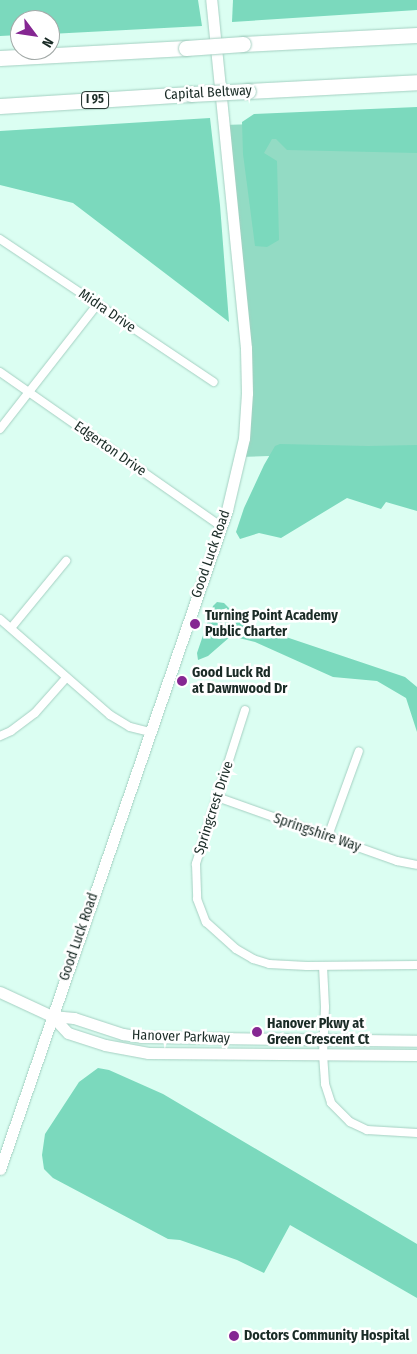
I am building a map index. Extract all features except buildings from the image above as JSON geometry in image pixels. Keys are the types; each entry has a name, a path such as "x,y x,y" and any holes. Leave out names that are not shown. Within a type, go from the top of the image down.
{"highway":[{"path":"0,58 417,35"},
{"name":"Capital Beltway","path":"0,106 417,82"}],"main road":[{"name":"Good Luck Road","path":"0,1169 221,526 244,438 247,379 235,233 210,0"},
{"path":"0,992 52,1016"},
{"name":"Hanover Parkway","path":"52,1016 74,1018 123,1034 141,1037 417,1041"},
{"name":"Hanover Parkway","path":"52,1016 68,1032 137,1052 181,1055 417,1055"}],"street":[{"name":"Midra Drive","path":"0,238 214,382"},
{"path":"0,429 97,305"},
{"name":"Edgerton Drive","path":"0,372 221,526"},
{"path":"11,628 66,561"},
{"path":"0,619 116,720 130,727 150,732"},
{"path":"0,736 11,732 35,713 66,678"},
{"name":"Springcrest Drive","path":"245,710 196,864 197,899 206,922 236,949 253,959 277,965 417,965"},
{"path":"328,836 359,752"},
{"name":"Springshire Way","path":"217,797 397,861 417,865"},
{"path":"323,966 325,1006 323,1054 328,1094 331,1103 342,1116 367,1130 417,1133"}],"green space":[{"path":"0,0 198,0 202,26 60,33 60,10 10,10 10,36 0,36"},
{"path":"233,0 417,0 417,10 232,22"},
{"path":"417,107 417,153 287,150 276,139 272,139 264,153 277,161 279,240 267,247 255,246 243,154 242,122 254,114"},
{"path":"210,118 220,205 229,322 73,203 0,185 0,131"},
{"path":"417,119 417,451 239,457 247,393 223,125"},
{"path":"280,444 417,445 417,511 386,502 381,509 347,498 281,538 259,533 240,539 236,532 244,508 264,465 275,446"},
{"path":"217,602 224,603 238,617 253,626 405,677 417,687 417,732 406,698 377,681 333,677 255,642 231,636 208,656 198,660 197,653 213,606"},
{"path":"98,1068 109,1070 163,1094 417,1244 417,1298 290,1225 264,1273 237,1260 180,1240 168,1239 53,1178 44,1169 42,1155 45,1134 79,1082"}],"place":[{"name":"Turning Point Academy Public Charter","path":"195,624"},
{"name":"Good Luck Rd at Dawnwood Dr","path":"182,681"},
{"name":"Hanover Pkwy at Green Crescent Ct","path":"257,1032"},
{"name":"Doctors Community Hospital","path":"234,1336"}]}
